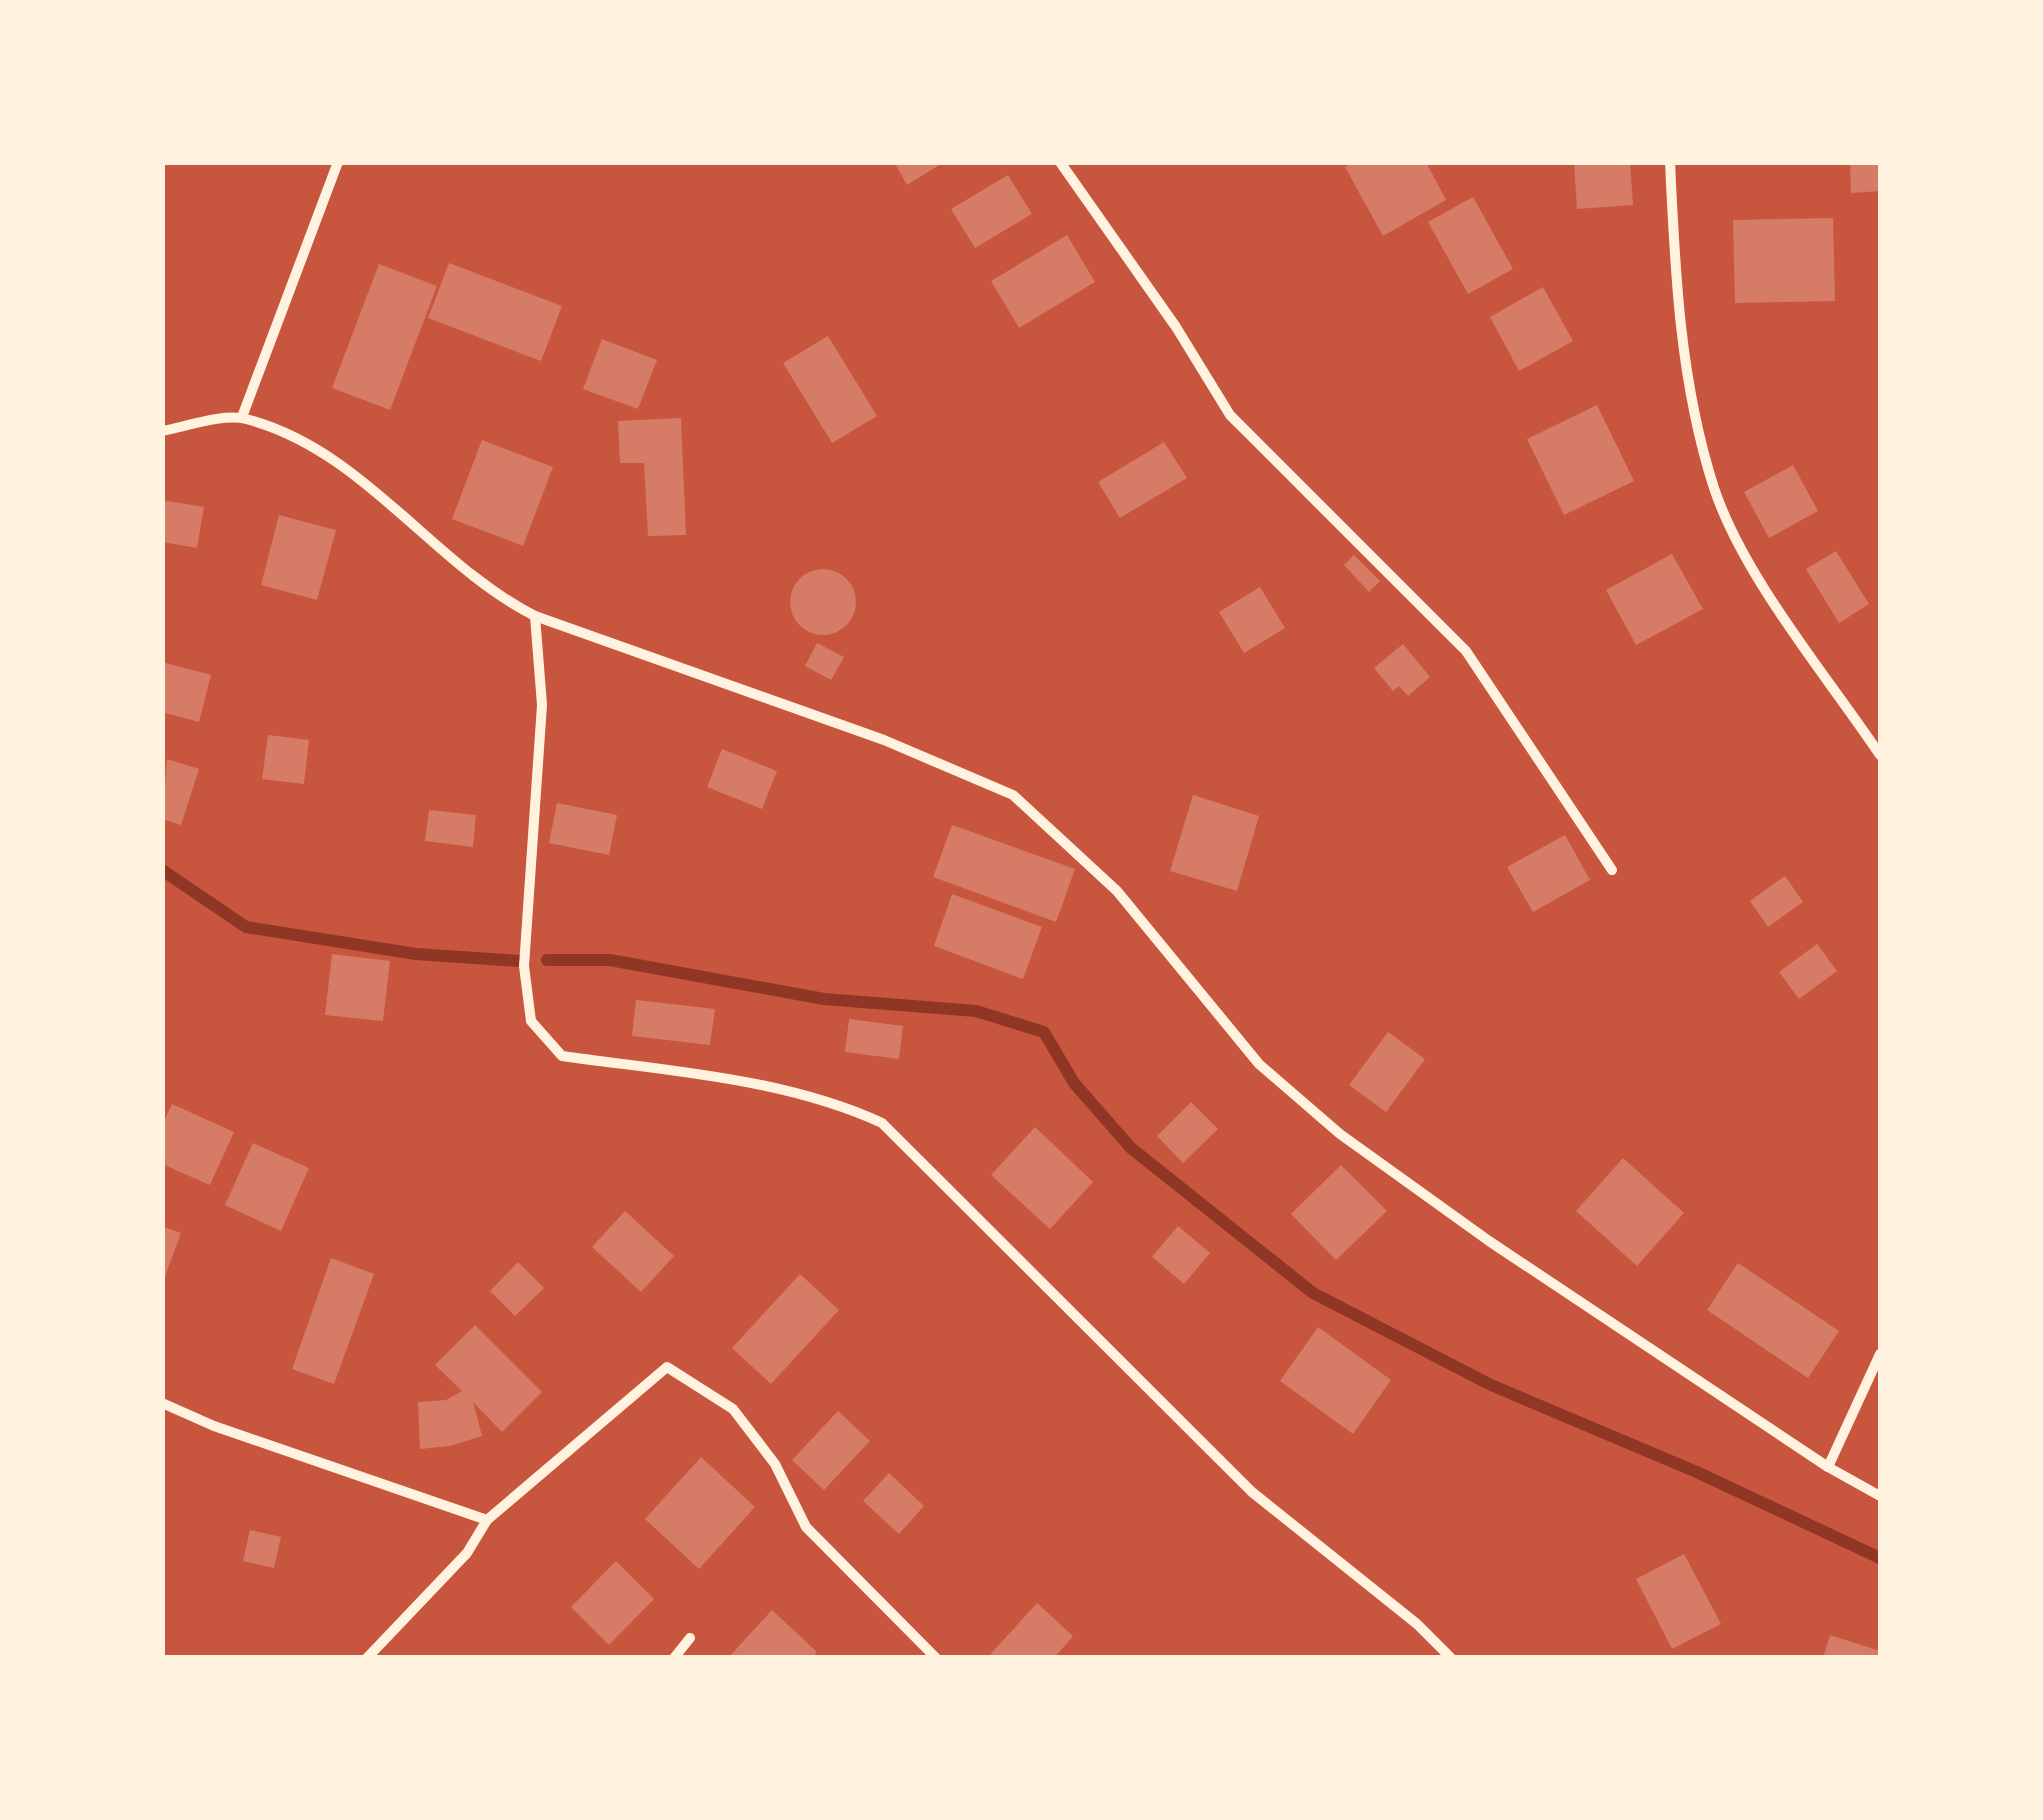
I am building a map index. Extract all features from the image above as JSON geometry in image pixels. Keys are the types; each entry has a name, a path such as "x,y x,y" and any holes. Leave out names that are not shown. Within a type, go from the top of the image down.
{"street":[{"path":"242,417 338,162"},
{"path":"1060,162 1176,327 1230,415 1466,651 1612,870"},
{"path":"1670,162 1685,366 1715,490 1761,582 1880,754"},
{"path":"162,431 242,417 312,447 374,490 500,598 535,616 884,740 1014,795 1117,891 1259,1064 1340,1134 1489,1242 1828,1467 1880,1496"},
{"path":"535,616 542,705 524,966 531,1021 562,1056 697,1075 842,1105 882,1124 1252,1492 1417,1624 1452,1658"},
{"path":"1828,1467 1880,1354"},
{"path":"367,1658 467,1552 487,1520 667,1367 733,1409 775,1464 806,1528 936,1658"},
{"path":"162,1404 214,1426 487,1520"},
{"path":"674,1658 690,1638"}],"building":[{"path":"894,162 944,162 907,185"},
{"path":"1352,162 1426,162 1446,200 1383,236 1345,167"},
{"path":"1574,162 1630,162 1633,205 1577,209"},
{"path":"1850,162 1880,162 1880,191 1851,193"},
{"path":"1008,175 1032,214 975,248 951,209"},
{"path":"1473,197 1513,269 1468,294 1428,222"},
{"path":"1833,218 1835,301 1735,303 1733,220"},
{"path":"1067,235 1095,282 1019,328 991,281"},
{"path":"449,263 562,306 541,361 428,318"},
{"path":"379,264 437,286 390,410 332,388"},
{"path":"1543,287 1573,341 1519,371 1490,317"},
{"path":"828,336 877,416 832,443 783,363"},
{"path":"602,339 657,360 638,409 583,389"},
{"path":"1597,405 1634,481 1564,515 1527,439"},
{"path":"681,418 686,535 648,536 644,463 620,463 618,421"},
{"path":"482,440 553,467 523,546 452,519"},
{"path":"1164,442 1187,478 1120,518 1098,482"},
{"path":"1793,465 1818,511 1769,538 1744,492"},
{"path":"162,500 204,507 197,548 162,542"},
{"path":"279,515 336,530 317,600 261,585"},
{"path":"1836,551 1869,604 1839,623 1806,569"},
{"path":"1672,554 1703,609 1636,645 1606,590"},
{"path":"1354,555 1380,581 1369,592 1344,565"},
{"path":"823,569 846,579 856,602 846,625 823,635 800,625 790,602 800,579"},
{"path":"1260,587 1285,628 1244,653 1219,612"},
{"path":"817,643 844,657 831,680 805,666"},
{"path":"1403,644 1430,677 1408,696 1399,686 1393,691 1374,668"},
{"path":"162,662 211,675 199,722 162,712"},
{"path":"268,735 309,740 304,784 262,779"},
{"path":"722,749 777,771 762,809 707,787"},
{"path":"167,759 199,769 181,825 162,819"},
{"path":"1193,795 1259,816 1237,891 1170,871"},
{"path":"557,803 617,815 609,855 549,843"},
{"path":"429,810 476,815 473,847 425,841"},
{"path":"952,825 1075,869 1056,922 933,877"},
{"path":"1565,835 1590,880 1533,912 1507,867"},
{"path":"1785,876 1803,902 1768,927 1750,901"},
{"path":"952,894 1042,927 1023,979 934,946"},
{"path":"1817,944 1837,971 1799,999 1779,972"},
{"path":"332,954 390,961 383,1021 325,1015"},
{"path":"636,1000 715,1009 710,1045 632,1036"},
{"path":"849,1019 903,1026 899,1059 845,1052"},
{"path":"1388,1032 1425,1059 1386,1112 1349,1085"},
{"path":"1191,1102 1218,1129 1183,1163 1157,1136"},
{"path":"172,1104 234,1132 210,1185 162,1164 162,1125"},
{"path":"1035,1127 1093,1182 1050,1229 991,1175"},
{"path":"253,1143 309,1168 281,1231 225,1205"},
{"path":"1623,1158 1684,1213 1637,1266 1576,1211"},
{"path":"1341,1165 1387,1211 1336,1260 1291,1214"},
{"path":"625,1211 674,1256 641,1292 592,1247"},
{"path":"162,1226 181,1233 163,1282 162,1282"},
{"path":"1178,1226 1210,1253 1184,1284 1152,1257"},
{"path":"331,1258 374,1274 334,1384 292,1369"},
{"path":"518,1262 544,1288 515,1316 490,1291"},
{"path":"1738,1263 1839,1331 1808,1378 1707,1310"},
{"path":"800,1274 839,1310 771,1384 732,1348"},
{"path":"475,1325 542,1392 502,1432 473,1402 482,1436 450,1446 420,1449 418,1402 446,1400 462,1391 435,1365"},
{"path":"1318,1327 1391,1380 1353,1434 1280,1381"},
{"path":"838,1411 870,1441 824,1490 792,1460"},
{"path":"701,1457 755,1507 699,1569 645,1519"},
{"path":"889,1473 924,1506 899,1534 863,1501"},
{"path":"250,1530 281,1537 274,1568 243,1561"},
{"path":"1684,1554 1721,1624 1672,1649 1636,1579"},
{"path":"616,1561 654,1599 609,1645 571,1607"},
{"path":"1037,1603 1073,1636 1054,1658 987,1658"},
{"path":"772,1610 817,1652 812,1658 728,1658"},
{"path":"1830,1635 1880,1651 1880,1658 1823,1658"}],"waterway":[{"path":"162,870 246,927 416,954 519,961"},
{"path":"547,960 610,960 824,999 976,1011 1044,1032 1074,1083 1131,1148 1313,1293 1491,1385 1699,1473 1880,1558"}]}
